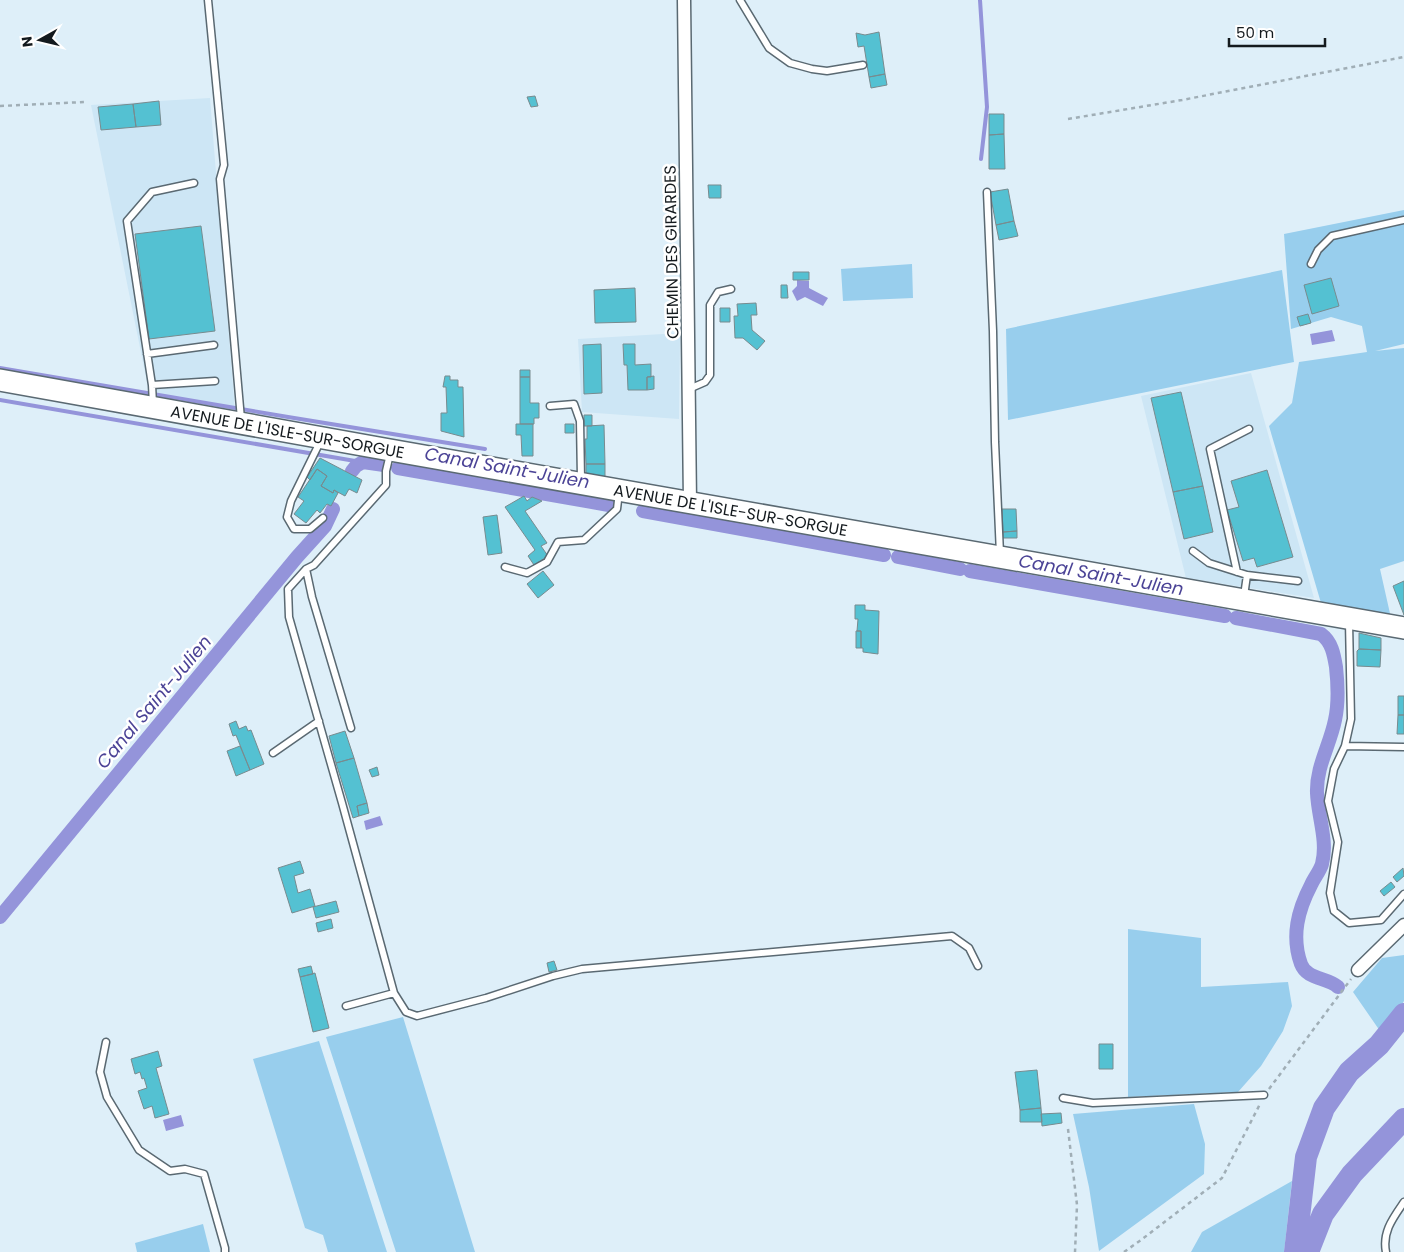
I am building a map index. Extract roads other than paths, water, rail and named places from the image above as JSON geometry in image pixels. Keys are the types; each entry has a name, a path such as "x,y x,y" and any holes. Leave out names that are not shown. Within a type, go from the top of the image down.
{"main road":[{"name":"AVENUE DE L'ISLE-SUR-SORGUE","path":"0,380 1404,628"}],"street":[{"name":"CHEMIN DES GIRARDES","path":"684,0 690,503"},
{"path":"1358,970 1404,925"}],"lane":[{"path":"208,0 224,165 220,179 242,423"},
{"path":"740,0 769,48 790,63 827,72 863,66"},
{"path":"153,407 152,385 127,221 152,192 194,183"},
{"path":"987,192 993,332 994,442 1000,557"},
{"path":"1311,264 1318,250 1332,236 1404,220"},
{"path":"689,389 705,382 710,375 710,304 718,292 731,289"},
{"path":"147,354 214,345"},
{"path":"152,385 215,381"},
{"path":"550,406 574,404 580,421 581,483"},
{"path":"1237,572 1210,449 1249,429"},
{"path":"322,437 290,501 287,517 294,529 310,529 323,518"},
{"path":"390,450 386,485 314,565 306,569 288,589 289,617 394,993 406,1012 417,1016 486,998 553,976 582,969 952,936 969,948 978,966"},
{"path":"506,567 526,572 548,562 558,542 584,540 617,509 620,490"},
{"path":"1193,551 1208,563 1237,572 1298,581"},
{"path":"306,569 312,597 351,728"},
{"path":"1243,600 1248,575"},
{"path":"1350,619 1351,719 1345,746 1334,769 1328,800 1338,842 1330,893 1334,911 1348,923 1382,920 1404,894"},
{"path":"273,753 319,721"},
{"path":"1345,746 1404,747"},
{"path":"346,1006 394,993"},
{"path":"106,1042 100,1072 108,1097 139,1150 170,1171 185,1169 204,1174 225,1252"},
{"path":"1063,1098 1093,1104 1264,1095"},
{"path":"1386,1252 1384,1242 1387,1229 1404,1202"}],"water":[{"path":"797,280 809,281 809,288 828,298 823,306 805,297 797,301 792,291 797,286"},
{"path":"1332,330 1335,341 1312,345 1310,334"},
{"path":"380,816 383,825 366,830 364,821"},
{"path":"181,1115 184,1126 166,1131 163,1120"}],"waterway":[{"path":"980,0 987,107 981,159"},
{"path":"0,368 485,449"},
{"path":"0,400 361,462"},
{"name":"Canal Saint-Julien","path":"352,471 363,462 384,465"},
{"name":"Canal Saint-Julien","path":"398,468 609,505"},
{"name":"Canal Saint-Julien","path":"0,917 297,557 325,526 333,509"},
{"name":"Canal Saint-Julien","path":"643,511 884,555"},
{"name":"Canal Saint-Julien","path":"898,557 960,569"},
{"name":"Canal Saint-Julien","path":"970,571 1225,616"},
{"name":"Canal Saint-Julien","path":"1236,618 1321,634 1328,641 1333,653 1337,680 1337,707 1333,729 1317,783 1324,855 1321,867 1312,882 1299,914 1296,933 1298,954 1304,969 1312,976 1328,981 1338,987"},
{"path":"1295,1252 1306,1157 1324,1108 1349,1072 1379,1045 1404,1014"},
{"path":"1308,1252 1323,1214 1352,1174 1404,1119"}]}
